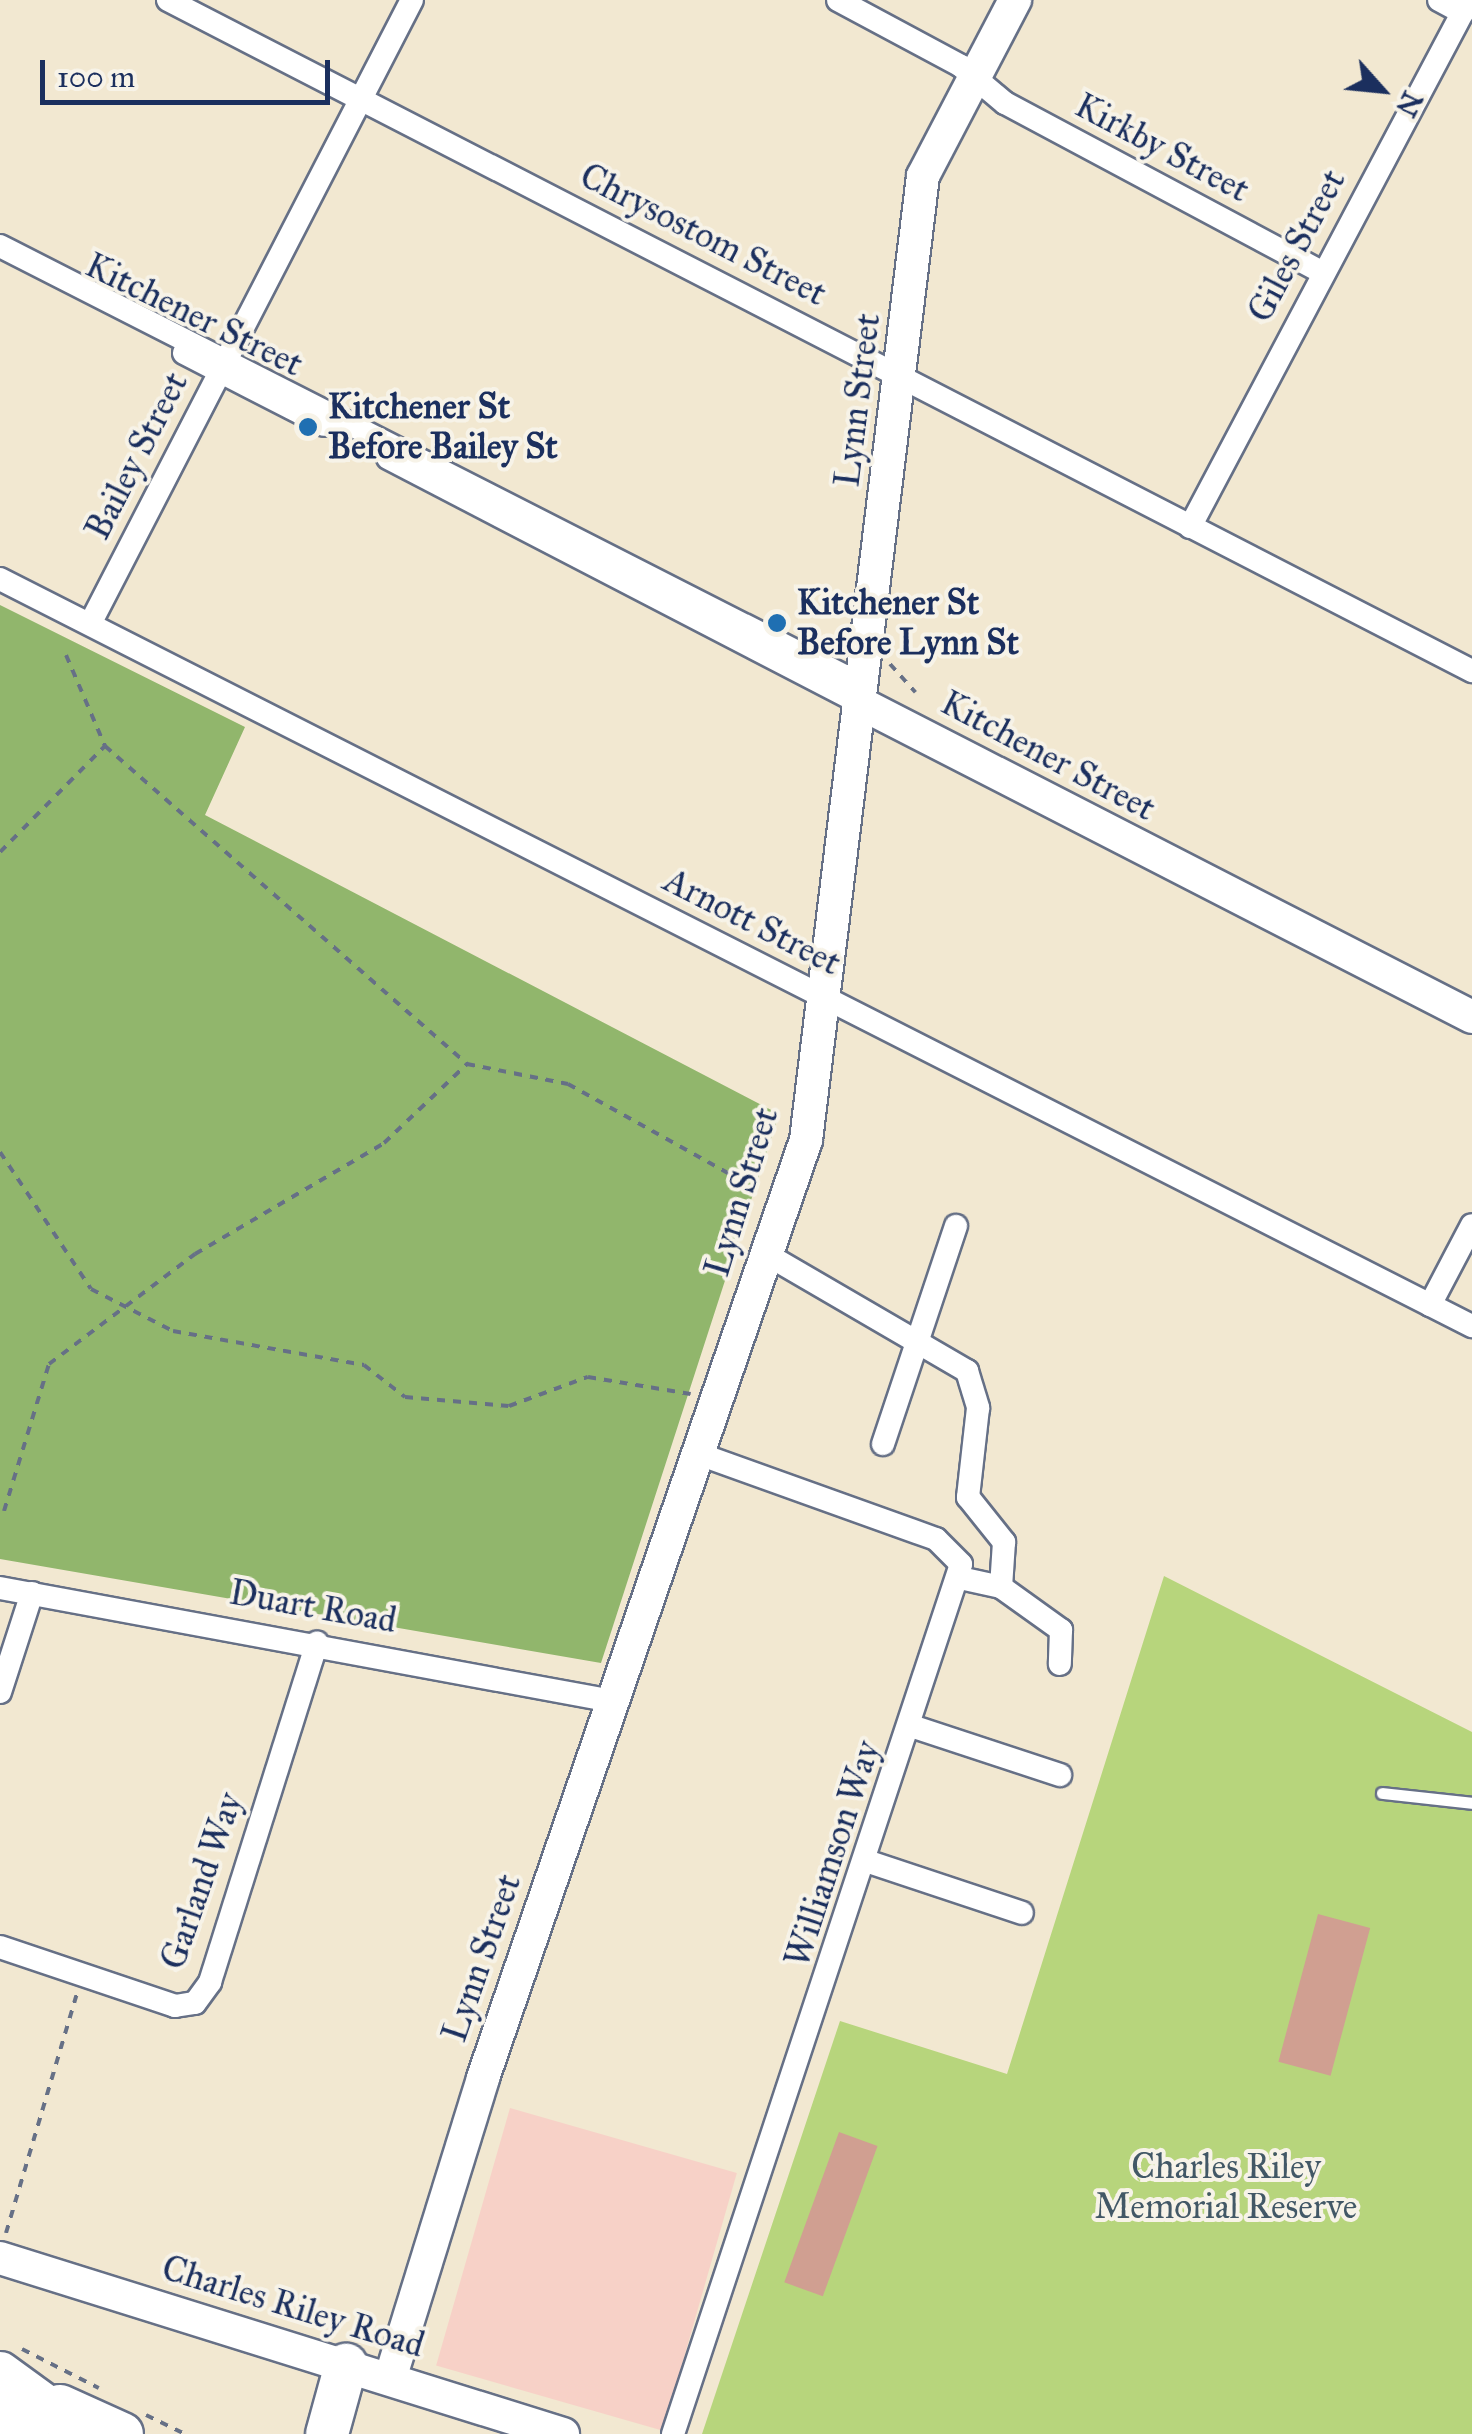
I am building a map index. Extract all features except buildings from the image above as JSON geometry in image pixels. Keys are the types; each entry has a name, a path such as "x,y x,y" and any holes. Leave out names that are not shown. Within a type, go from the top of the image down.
{"highway":[{"path":"327,2434 346,2365"},
{"path":"9,2394 28,2434"},
{"path":"9,2394 84,2434"},
{"path":"9,2394 122,2434"}],"street":[{"name":"Chrysostom Street","path":"168,0 1472,671"},
{"name":"Bailey Street","path":"90,624 412,0"},
{"name":"Kirkby Street","path":"838,0 975,78 1005,103 1321,272"},
{"name":"Lynn Street","path":"390,2379 612,1701 701,1455 806,1140 902,376 923,176 1015,0"},
{"path":"1439,0 1466,6"},
{"name":"Giles Street","path":"1190,527 1321,272 1466,6"},
{"name":"Kitchener Street","path":"0,246 1472,1016"},
{"name":"Kitchener Street","path":"0,262 224,364"},
{"name":"Arnott Street","path":"0,579 1472,1326"},
{"name":"Kitchener Street","path":"861,694 1472,999"},
{"path":"883,1444 956,1226"},
{"path":"1430,1305 1472,1226"},
{"path":"766,1254 920,1336 956,1360 975,1387 968,1498 1004,1542 1001,1587"},
{"path":"701,1455 936,1539 957,1554 960,1578 1001,1587 1061,1630 1060,1664"},
{"name":"Williamson Way","path":"673,2434 869,1862 960,1578"},
{"name":"Duart Road","path":"0,1588 317,1642 612,1701"},
{"path":"0,1692 32,1594"},
{"name":"Garland Way","path":"0,1947 174,2006 203,1992 317,1642"},
{"path":"911,1726 1060,1774"},
{"path":"869,1862 1022,1913"},
{"name":"Charles Riley Road","path":"0,2255 390,2379 495,2422 563,2434"}],"lane":[{"path":"1382,1793 1472,1803"}],"path":[{"path":"889,647 896,679 915,692"},
{"path":"66,655 105,746 468,1064 568,1084 784,1202"},
{"path":"0,852 105,746"},
{"path":"4,1511 49,1364 195,1254 384,1143 468,1064"},
{"path":"0,1152 91,1288 122,1309 173,1331 364,1365 406,1397 509,1406 588,1377 718,1398"},
{"path":"0,2255 82,1975"}],"shaded area":[{"path":"510,2108 737,2173 663,2431 436,2366"}],"green space":[{"path":"0,605 245,727 205,815 779,1114 601,1663 0,1559"},
{"name":"Charles Riley Memorial Reserve","path":"1164,1576 1472,1732 1472,2434 702,2434 840,2021 1007,2074"}],"place":[{"name":"Kitchener St Before Bailey St","path":"308,427"},
{"name":"Kitchener St Before Lynn St","path":"777,623"}]}
